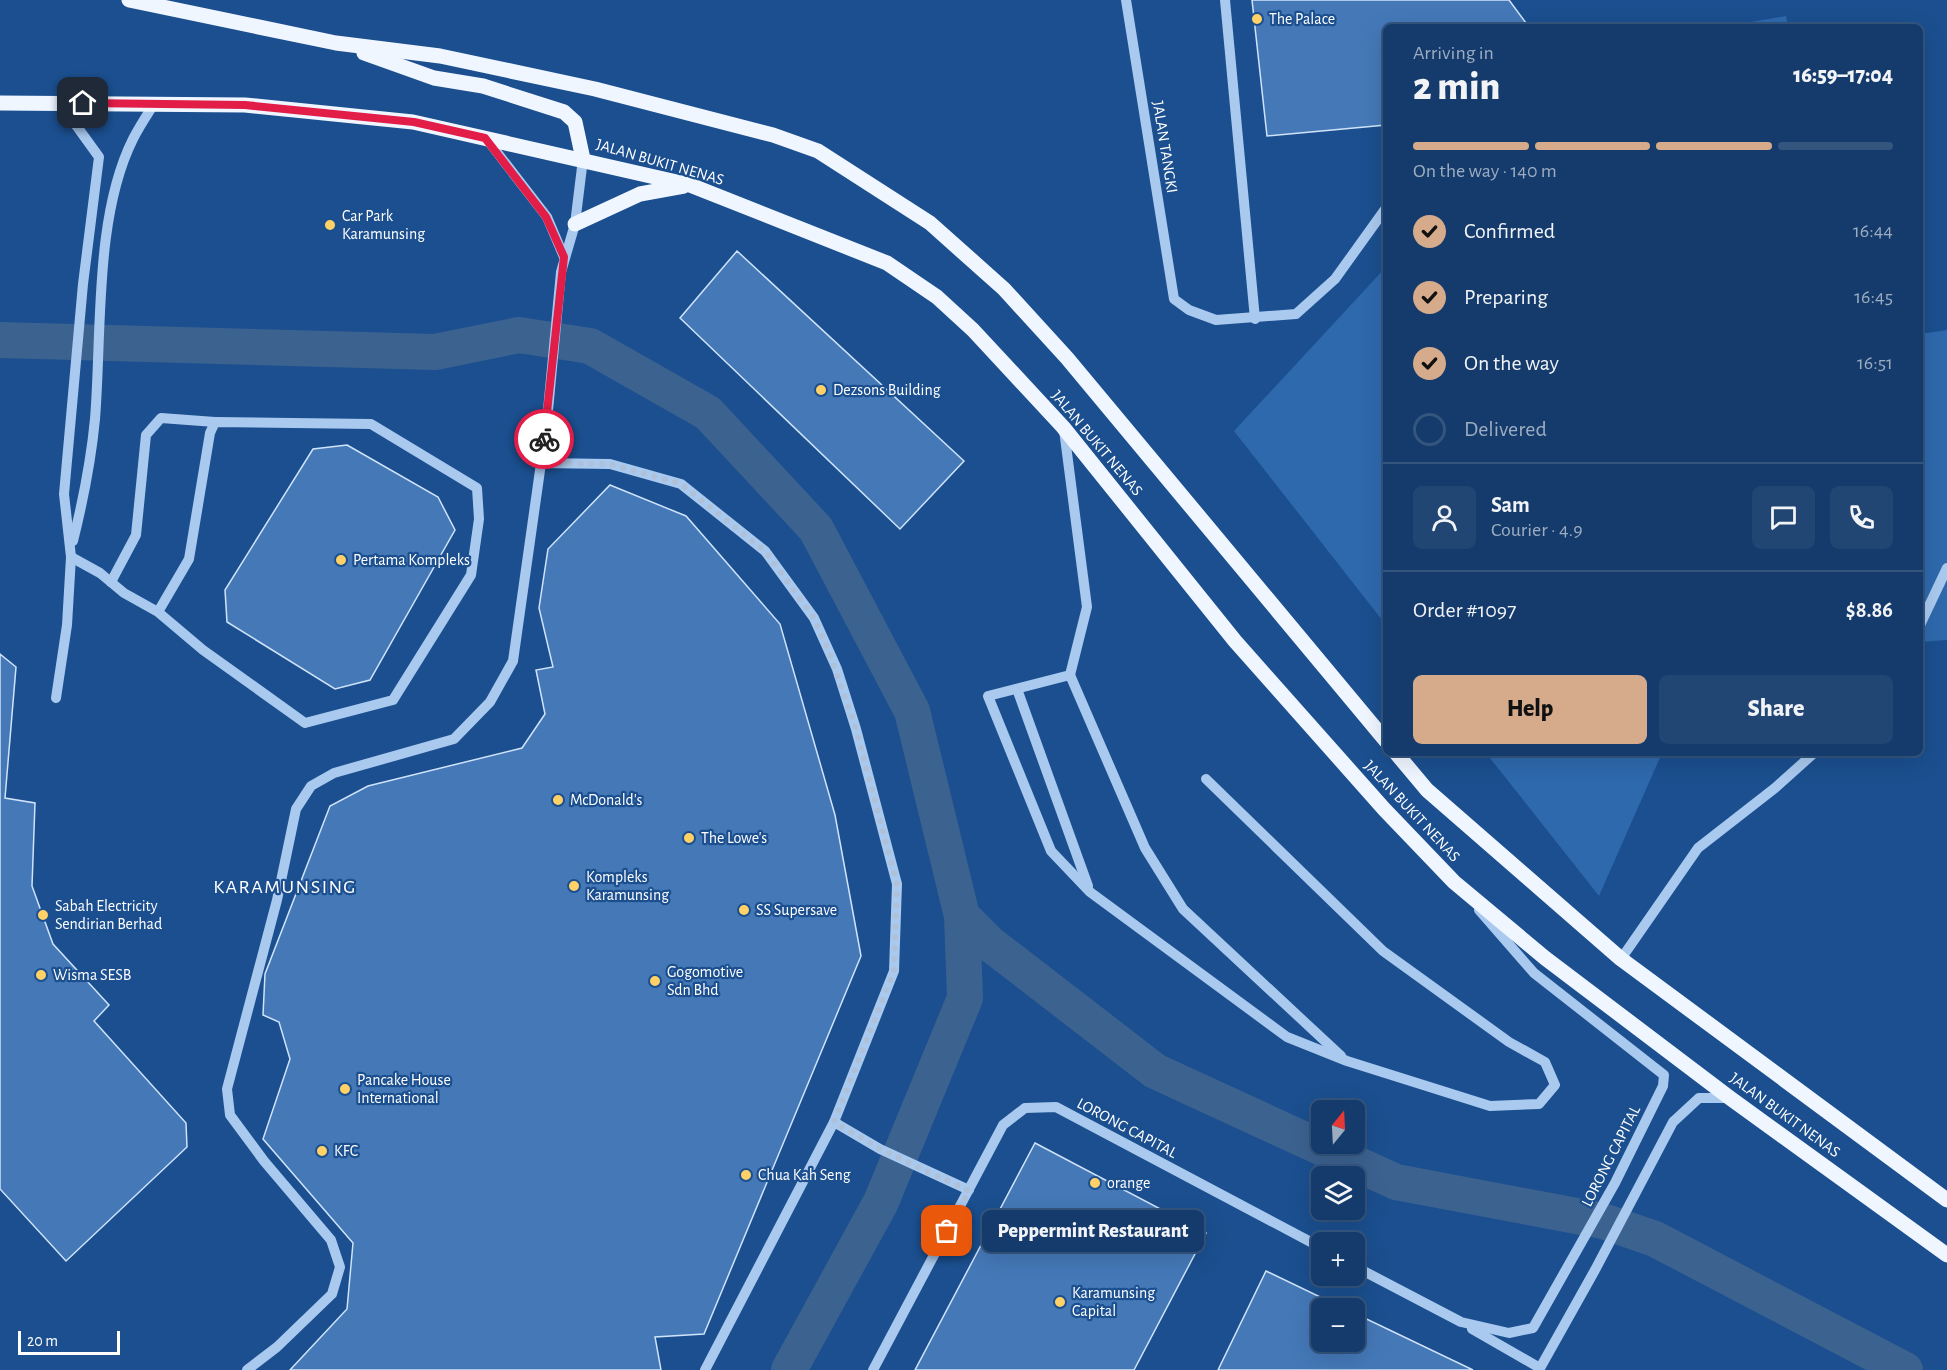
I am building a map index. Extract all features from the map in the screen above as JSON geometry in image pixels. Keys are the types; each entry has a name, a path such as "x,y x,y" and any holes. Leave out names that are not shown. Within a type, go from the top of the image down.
{"main road":[{"name":"JALAN BUKIT NENAS","path":"129,0 336,42 440,56 584,86 773,135 818,151 930,223 1004,289 1067,358 1383,737"},
{"path":"336,42 434,78 483,86 564,112 575,122 583,159"},
{"name":"JALAN BUKIT NENAS","path":"3,100 60,103 245,105 414,122 690,185 887,263 937,297 973,330 1064,427 1235,641 1384,809 1454,882 1545,958 1731,1098 1947,1255"},
{"path":"575,224 640,194 690,185"},
{"name":"JALAN BUKIT NENAS","path":"1399,756 1427,790 1621,959 1947,1200"}],"street":[{"name":"JALAN TANGKI","path":"1126,0 1174,299 1189,310 1216,320 1255,319"},
{"path":"1225,0 1255,319 1296,314 1335,279 1383,212"},
{"path":"56,698 67,625 71,553 64,494 83,284 99,157 60,103"},
{"path":"71,553 86,489 95,420 102,286 112,199 132,140 154,104"},
{"path":"485,138 546,217 564,257"},
{"path":"247,1370 277,1347 332,1294 340,1267 331,1240 264,1161 230,1115 227,1089 277,900 296,809 310,786 334,773 454,739 490,702 513,662 547,421 561,272 575,224 583,159"},
{"path":"71,553 111,582 158,612 203,650 305,723 393,700 471,575 479,519 477,488 371,424 215,422 161,418 146,435 136,536 111,582"},
{"path":"158,612 189,559 210,433 215,422"},
{"path":"1064,427 1087,607 1070,675 1145,848 1183,909 1347,1061"},
{"path":"540,463 610,464 681,484 765,551 814,618 828,648 856,729 897,884 894,971 834,1122 705,1370"},
{"path":"1923,619 1947,568"},
{"path":"1070,675 988,696 1051,851 1090,892 1287,1037 1347,1061 1490,1106 1539,1104 1555,1085 1545,1062 1509,1042 1383,951 1206,779"},
{"path":"1017,689 1090,892"},
{"path":"1621,959 1698,848 1775,788 1811,756"},
{"name":"LORONG CAPITAL","path":"1365,1272 1461,1322 1509,1333 1533,1328 1615,1183 1663,1086 1664,1075 1534,973 1454,882"},
{"path":"1461,1322 1539,1369 1595,1270 1673,1122 1699,1098 1731,1098"},
{"name":"LORONG CAPITAL","path":"873,1370 1003,1125 1025,1108 1056,1107 1311,1242"},
{"path":"834,1122 880,1149 969,1191"}],"shaded area":[{"path":"1786,16 1787,24 1739,24"},
{"path":"1383,270 1383,621 1234,431"},
{"path":"1947,330 1947,640 1923,642 1923,334"},
{"path":"1488,756 1661,756 1599,896"}],"building":[{"path":"1252,0 1509,0 1527,24 1383,24 1383,125 1267,136"},
{"name":"Dezsons Building","path":"737,251 964,461 900,529 680,318"},
{"name":"Pertama Kompleks","path":"347,445 438,497 455,530 370,680 335,689 227,622 225,590 313,449"},
{"name":"Kompleks Karamunsing","path":"610,485 686,516 780,624 835,815 861,956 704,1334 655,1337 661,1370 290,1370 347,1309 353,1243 263,1139 290,1059 279,1022 263,1015 265,974 330,806 368,786 522,748 545,714 536,670 553,667 539,608 548,549"},
{"name":"Wisma SESB","path":"0,654 16,667 5,798 35,803 32,886 53,944 109,1005 94,1021 186,1123 187,1147 66,1261 0,1189"},
{"name":"Karamunsing Capital","path":"1035,1143 1206,1233 1134,1370 915,1370"},
{"path":"1266,1271 1322,1298 1311,1298 1311,1352 1365,1352 1365,1318 1473,1370 1218,1370"}],"waterway":[{"path":"0,340 435,352 519,335 590,346 708,413 816,529 912,711 962,916 965,998 881,1202 789,1370"},
{"path":"962,916 989,943 1155,1071 1396,1182 1603,1221 1655,1239 1905,1370"}],"way so far":[{"path":"544,439 540,463 610,464 681,484 765,551 814,618 837,669 850,709 897,884 894,971 834,1122 880,1149 969,1191 947,1231"}],"place":[{"name":"The Palace","path":"1257,19"},
{"name":"Car Park Karamunsing","path":"330,225"},
{"name":"Dezsons Building","path":"821,390"},
{"name":"Pertama Kompleks","path":"341,560"},
{"name":"McDonald's","path":"558,800"},
{"name":"The Lowe's","path":"689,838"},
{"name":"Kompleks Karamunsing","path":"574,886"},
{"name":"SS Supersave","path":"744,910"},
{"name":"Sabah Electricity Sendirian Berhad","path":"43,915"},
{"name":"Wisma SESB","path":"41,975"},
{"name":"Gogomotive Sdn Bhd","path":"655,981"},
{"name":"Pancake House International","path":"345,1089"},
{"name":"KFC","path":"322,1151"},
{"name":"Chua Kah Seng","path":"746,1175"},
{"name":"orange","path":"1095,1183"},
{"name":"Peppermint Restaurant","path":"947,1231"},
{"name":"Karamunsing Capital","path":"1060,1302"}],"district":[{"name":"KARAMUNSING","path":"285,887"}],"route":[{"path":"83,103 245,105 414,122 485,138 529,192 546,217 564,257 544,439"}]}
